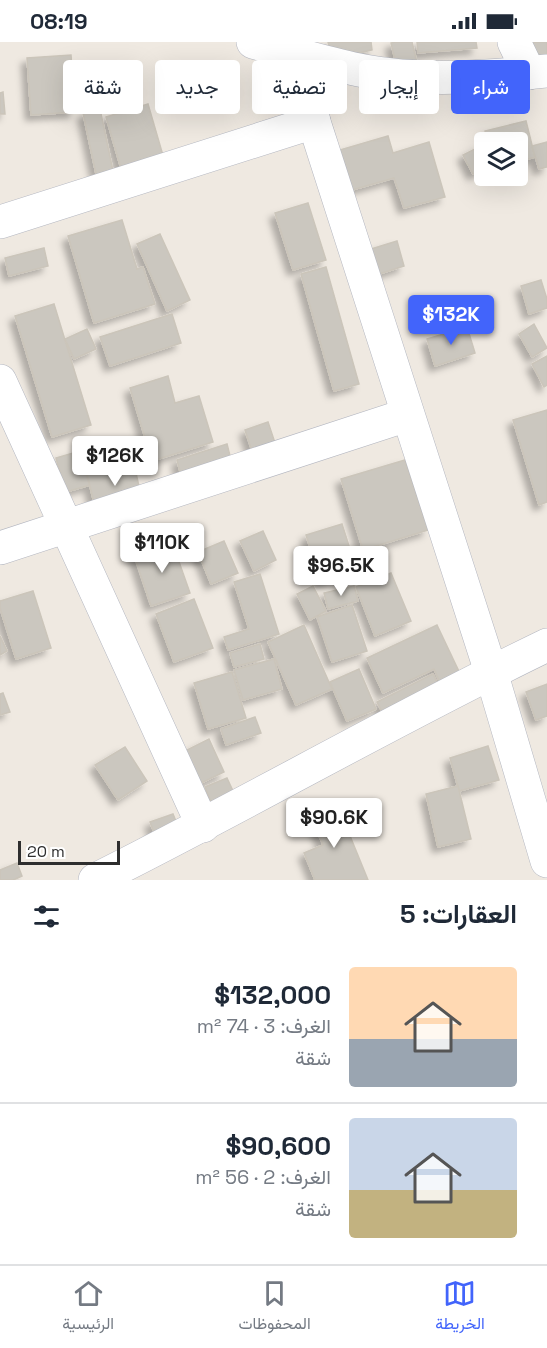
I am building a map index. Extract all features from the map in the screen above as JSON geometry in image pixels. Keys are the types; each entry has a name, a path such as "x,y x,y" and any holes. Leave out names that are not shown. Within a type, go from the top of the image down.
{"street":[{"path":"253,42 364,71 417,77 538,72"},
{"path":"514,42 538,72"},
{"path":"300,55 314,122 491,672 547,861"},
{"path":"0,222 314,122"},
{"path":"0,381 203,826"},
{"path":"0,548 407,415"},
{"path":"95,880 203,826 491,672 547,645"}],"building":[{"path":"328,42 371,42 372,50 332,59"},
{"path":"412,42 416,60 395,60 391,43"},
{"path":"417,42 476,42 477,48 418,53"},
{"path":"517,42 547,42 547,60 530,63 530,60 519,60"},
{"path":"71,55 71,60 63,60 63,113 31,115 27,58"},
{"path":"3,92 5,114 0,114 0,93"},
{"path":"148,104 164,159 122,172 106,117 116,114 143,114 143,106"},
{"path":"83,114 101,114 113,171 96,174"},
{"path":"526,121 535,157 528,159 528,132 485,131"},
{"path":"388,136 393,153 429,142 445,197 404,208 394,178 352,190 340,150"},
{"path":"547,142 547,167 539,169 532,146"},
{"path":"474,150 474,174 473,174 463,155"},
{"path":"308,203 326,260 293,270 275,213"},
{"path":"122,220 137,269 143,267 155,304 94,323 68,236"},
{"path":"160,234 190,300 167,311 137,244"},
{"path":"397,241 404,266 379,274 371,249"},
{"path":"44,248 48,266 9,276 5,258"},
{"path":"326,267 359,384 334,391 301,274"},
{"path":"541,280 547,299 547,308 529,314 521,286"},
{"path":"54,304 91,425 52,437 15,316"},
{"path":"172,314 181,343 110,366 100,337"},
{"path":"534,324 547,348 532,357 519,334"},
{"path":"467,327 475,353 435,366 427,339"},
{"path":"87,329 96,349 74,359 65,339"},
{"path":"547,356 547,385 544,387 532,364"},
{"path":"168,376 175,403 199,396 213,442 152,461 130,388"},
{"path":"547,410 547,502 539,505 513,420"},
{"path":"268,422 278,452 255,460 245,430"},
{"path":"104,444 108,455 82,462 90,485 66,492 56,458"},
{"path":"227,444 232,464 182,479 177,460"},
{"path":"133,460 143,504 97,515 86,470"},
{"path":"405,460 428,530 363,550 341,479"},
{"path":"342,524 357,571 321,582 306,535"},
{"path":"263,531 276,560 254,571 240,541"},
{"path":"224,541 238,573 211,584 198,552"},
{"path":"172,542 190,593 151,606 134,555"},
{"path":"391,573 411,621 375,636 356,587"},
{"path":"260,574 279,634 228,650 224,637 249,629 234,582"},
{"path":"313,586 326,611 310,620 297,594"},
{"path":"354,586 358,601 328,609 324,593"},
{"path":"33,591 51,648 16,659 0,608 0,601"},
{"path":"194,599 213,648 174,662 156,614"},
{"path":"352,605 367,651 332,662 317,617"},
{"path":"304,625 332,689 296,705 268,642"},
{"path":"437,625 463,680 443,690 434,669 383,693 367,658"},
{"path":"0,636 7,651 0,655"},
{"path":"260,644 264,659 234,667 230,653"},
{"path":"274,659 282,689 243,700 234,670"},
{"path":"359,669 376,709 347,721 330,682"},
{"path":"232,672 246,718 208,729 194,683"},
{"path":"433,674 443,695 388,723 377,702"},
{"path":"547,684 547,716 536,720 526,692"},
{"path":"3,693 10,712 0,715 0,694"},
{"path":"255,717 261,733 226,745 221,729"},
{"path":"209,739 224,772 199,784 183,752"},
{"path":"488,746 499,780 459,791 450,758"},
{"path":"125,747 147,781 118,800 95,765"},
{"path":"227,778 234,793 211,802 205,787"},
{"path":"458,786 471,839 438,847 426,794"},
{"path":"337,804 368,880 315,880 304,853 323,845 310,815"},
{"path":"173,814 180,831 157,840 150,822"},
{"path":"17,863 22,876 13,880 0,880 0,870"}]}
